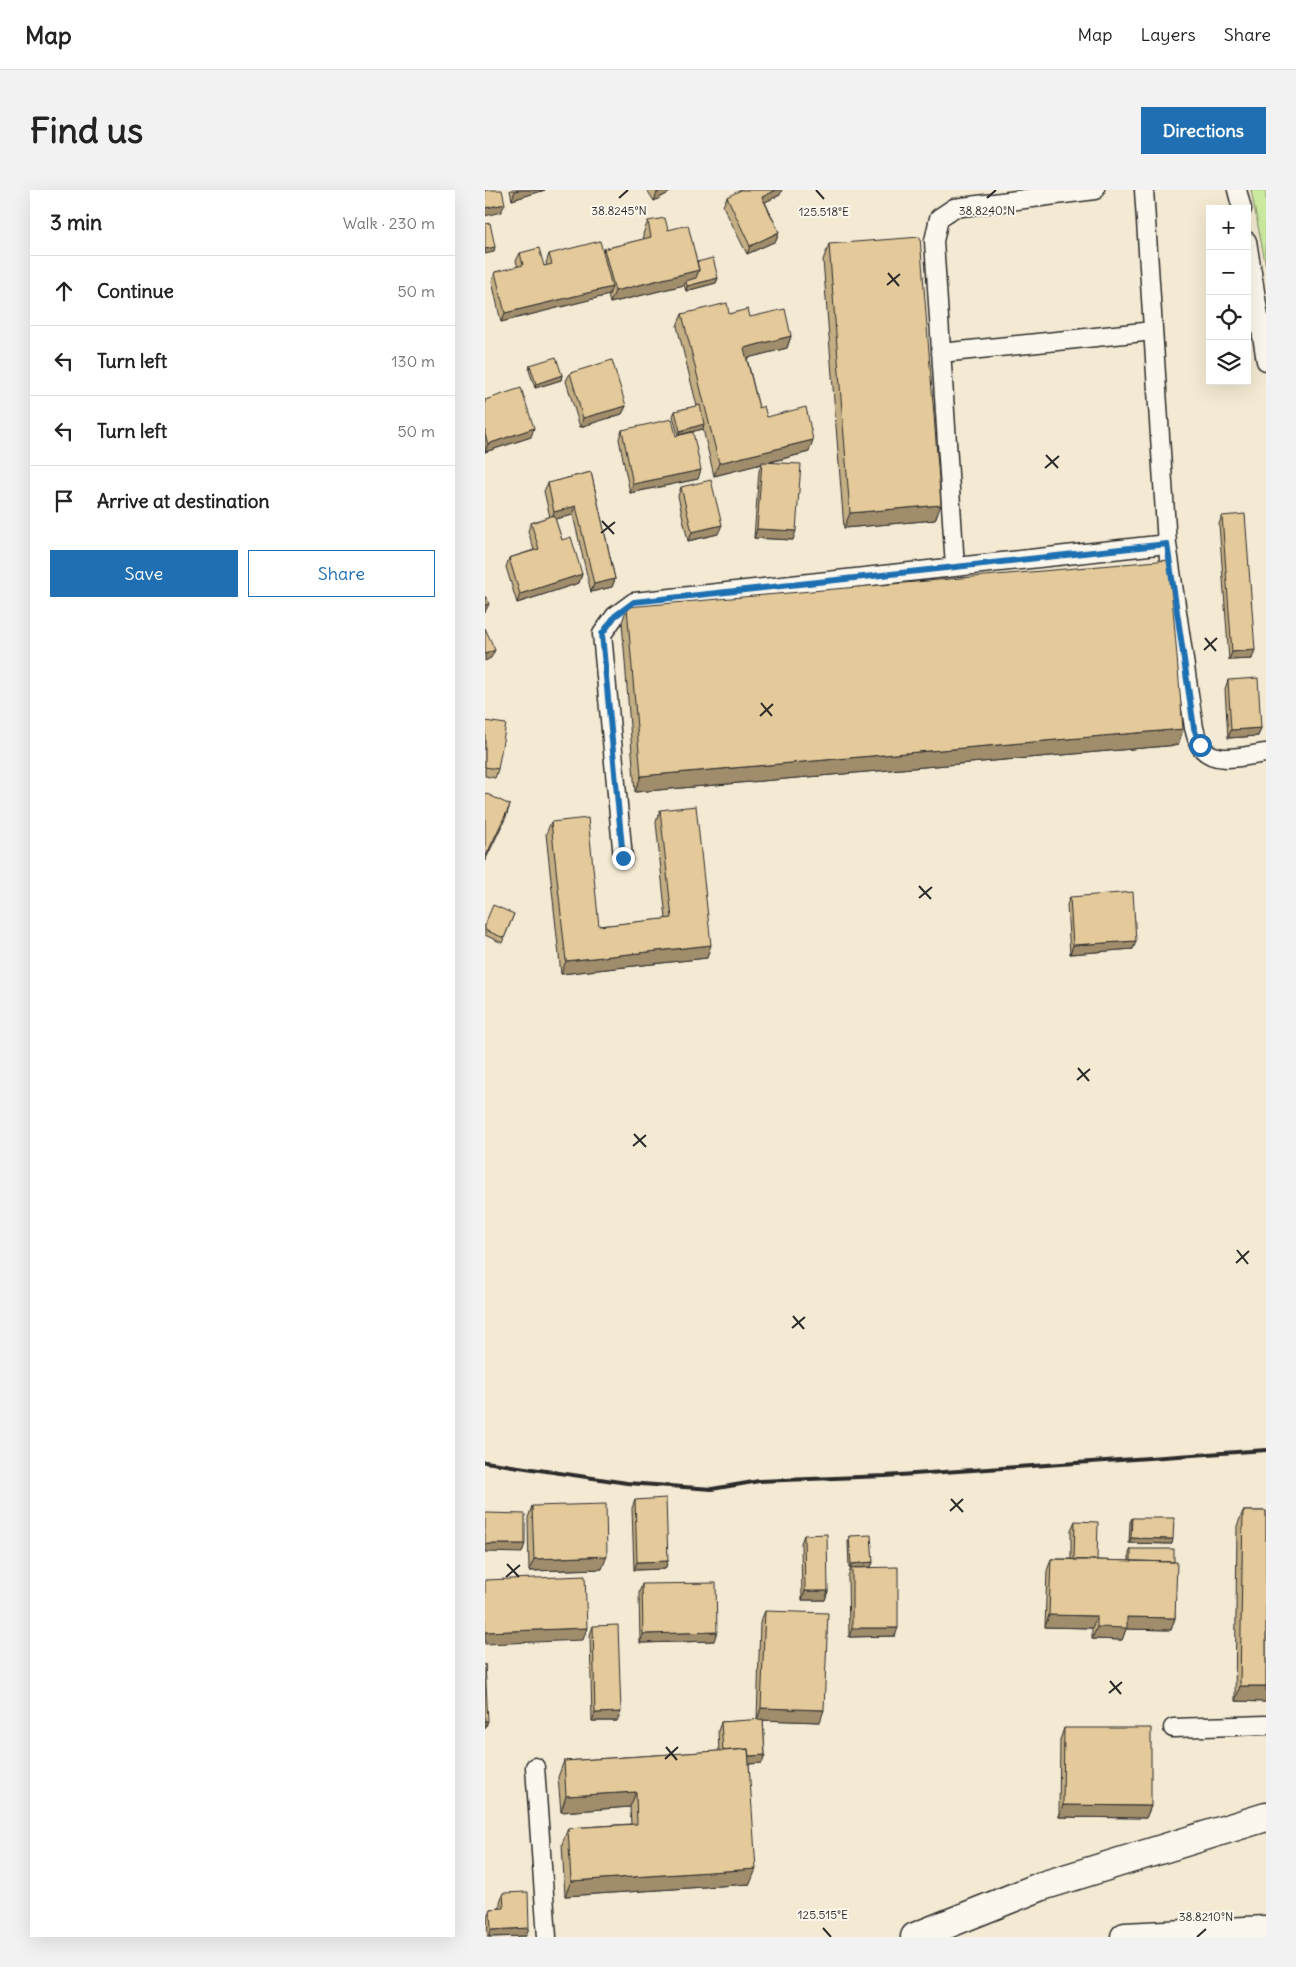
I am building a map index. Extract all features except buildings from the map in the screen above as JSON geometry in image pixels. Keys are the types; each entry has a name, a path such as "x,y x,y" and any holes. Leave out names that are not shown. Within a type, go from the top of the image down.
{"main road":[{"path":"915,1937 1042,1886 1266,1817"},
{"path":"1125,1937 1266,1930"}],"lane":[{"path":"955,567 934,241 939,218 954,208 1095,190"},
{"path":"1144,190 1167,544 1194,728 1200,745 1207,753 1223,758 1266,753"},
{"path":"1237,190 1241,205"},
{"path":"1248,250 1266,361"},
{"path":"941,353 1153,331"},
{"path":"623,858 602,634 615,616 634,602 1167,544"},
{"path":"1173,1728 1266,1725"},
{"path":"535,1767 547,1937"}],"green space":[{"path":"1251,190 1266,190 1266,267"}],"railway":[{"path":"485,1462 627,1483 712,1489 759,1481 885,1476 1266,1450"}],"route":[{"path":"623,858 602,634 615,616 634,602 1167,544 1194,728 1200,745"}]}
